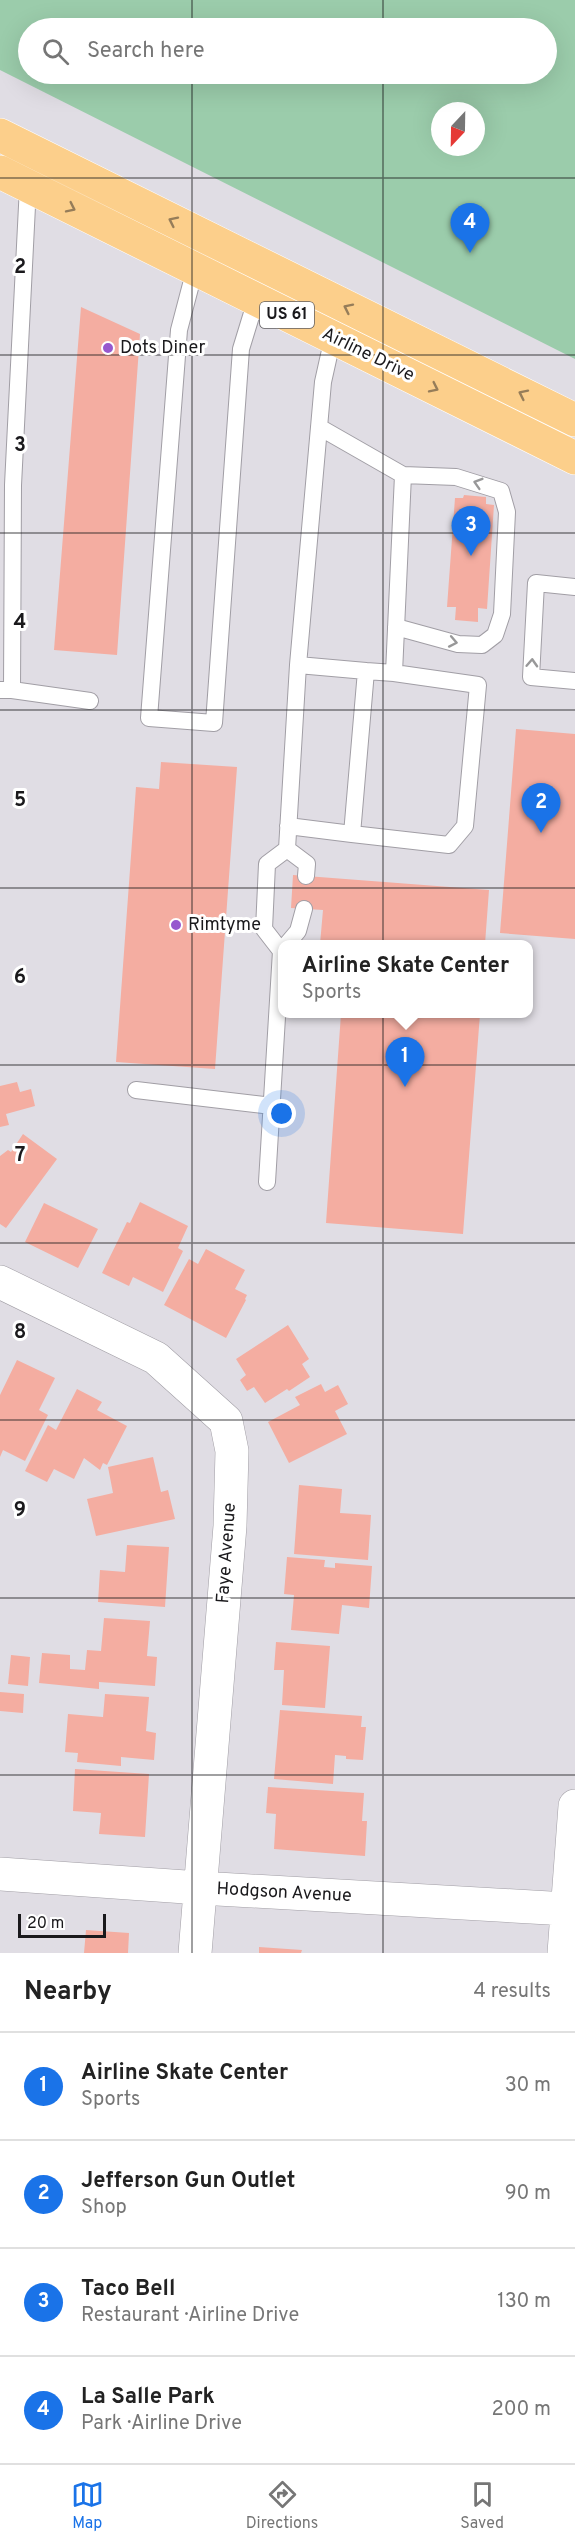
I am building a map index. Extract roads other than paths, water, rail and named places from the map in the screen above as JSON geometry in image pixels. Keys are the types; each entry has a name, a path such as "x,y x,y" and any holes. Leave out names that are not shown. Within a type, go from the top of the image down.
{"highway":[{"name":"Airline Drive","path":"0,135 575,420"},
{"name":"Airline Drive","path":"14,179 575,458"}],"street":[{"name":"Faye Avenue","path":"0,1282 156,1358 226,1420 232,1451 230,1526 195,1953"},
{"path":"564,1953 575,1806"},
{"name":"Hodgson Avenue","path":"0,1874 567,1909"}],"lane":[{"path":"14,179 13,485 6,690 90,701"},
{"path":"195,269 179,330 149,718 214,723 241,349 256,300"},
{"path":"287,849 298,665 323,376 333,337"},
{"path":"319,427 403,475 456,477 501,490 507,512 502,614 495,634 482,645 458,644 396,627"},
{"path":"394,673 403,475"},
{"path":"575,587 536,583 531,677 575,681"},
{"path":"288,826 449,845 465,826 478,685 394,673 298,665"},
{"path":"352,834 366,671"},
{"path":"287,849 307,864 306,876"},
{"path":"278,945 264,928 267,864 287,849"},
{"path":"290,940 298,931 304,909"},
{"path":"267,1182 278,1012"},
{"path":"136,1090 272,1106"}],"place":[{"name":"La Salle Park","path":"470,253"},
{"name":"Dots Diner","path":"108,348"},
{"name":"Taco Bell","path":"471,556"},
{"name":"Jefferson Gun Outlet","path":"541,833"},
{"name":"Rimtyme","path":"176,925"},
{"name":"Airline Skate Center","path":"405,1087"}]}
